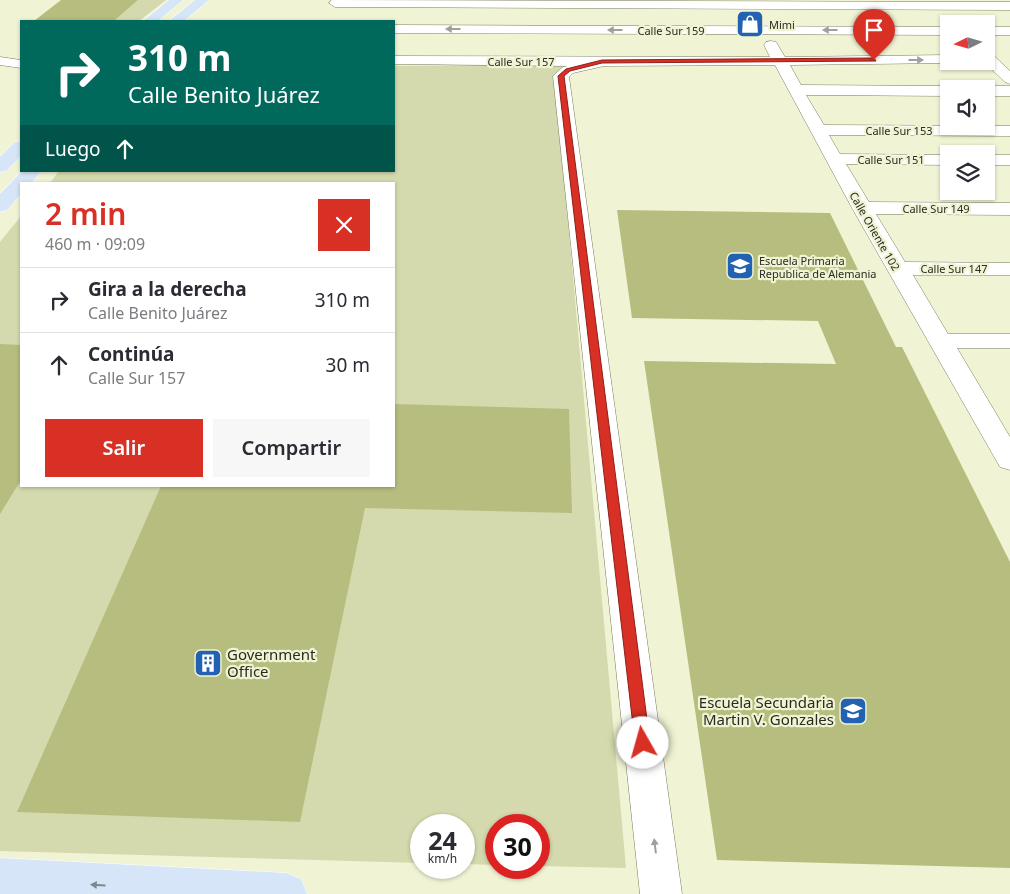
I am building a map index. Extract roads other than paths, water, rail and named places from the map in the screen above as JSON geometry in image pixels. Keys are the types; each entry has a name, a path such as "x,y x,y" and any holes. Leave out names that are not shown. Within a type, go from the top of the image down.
{"main road":[{"path":"151,20 177,0"},
{"path":"177,20 203,0"},
{"path":"0,167 20,147"},
{"path":"22,182 31,172"},
{"path":"0,206 20,184"},
{"path":"0,879 144,891 286,894"}],"street":[{"path":"334,6 746,2 929,3 1010,6"},
{"name":"Calle Oriente 102","path":"746,2 897,268 941,341 1002,433 1010,460"},
{"path":"929,3 942,15"},
{"name":"Calle Sur 159","path":"395,29 940,31"},
{"path":"995,31 1010,31"},
{"path":"0,50 20,53"},
{"path":"995,58 1010,59"},
{"name":"Calle Sur 157","path":"395,60 602,62 940,60"},
{"path":"0,61 20,64"},
{"path":"602,62 568,70 561,76 661,894"},
{"path":"995,65 1010,79"},
{"path":"795,90 940,91"},
{"path":"995,91 1010,91"},
{"name":"Calle Sur 153","path":"817,130 1010,131"},
{"name":"Calle Sur 151","path":"834,159 940,160"},
{"path":"995,160 1010,160"},
{"name":"Calle Sur 149","path":"862,208 1010,209"},
{"name":"Calle Sur 147","path":"897,268 1010,269"},
{"path":"941,341 1010,341"}],"place":[{"name":"Mimi","path":"750,24"},
{"name":"Escuela Primaria Republica de Alemania","path":"740,266"},
{"name":"Government Office","path":"208,663"},
{"name":"Escuela Secundaria Martin V. Gonzales","path":"853,711"}]}
